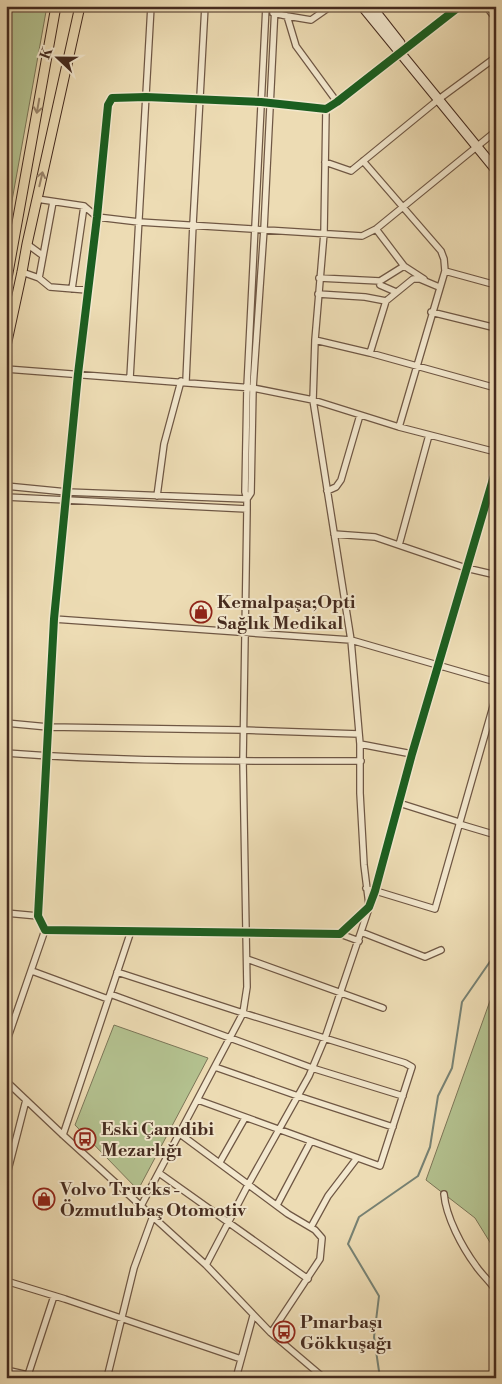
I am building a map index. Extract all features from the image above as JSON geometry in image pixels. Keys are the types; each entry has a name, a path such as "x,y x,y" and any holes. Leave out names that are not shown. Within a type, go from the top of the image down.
{"main road":[{"path":"6,284 56,6"},
{"path":"6,346 26,244 80,6"}],"street":[{"path":"130,378 151,6"},
{"path":"157,496 164,444 184,381 205,6"},
{"path":"250,387 264,229 275,6"},
{"path":"141,1206 243,1013 247,987 243,761 248,499 245,492 254,230 260,156 266,10 312,20 331,6"},
{"path":"362,6 403,51 479,145 496,170"},
{"path":"371,6 403,51"},
{"path":"6,1043 45,930 38,916 54,619 78,374 108,105 112,98 146,97 270,102 326,109 460,6"},
{"path":"486,6 496,19"},
{"path":"287,16 296,46 337,102"},
{"path":"325,162 351,171 441,98 496,57"},
{"path":"326,109 324,233 319,278 313,400 351,640 360,744 360,793 369,907"},
{"path":"37,199 84,206 97,217 139,222 362,236 376,229 496,131"},
{"path":"479,145 496,162"},
{"path":"363,161 441,250 444,259 445,271 399,427"},
{"path":"39,278 53,202"},
{"path":"72,289 84,206"},
{"path":"376,229 404,266 439,287"},
{"path":"26,244 42,256"},
{"path":"376,298 380,283 404,266"},
{"path":"445,271 496,285"},
{"path":"22,272 39,278 50,287 87,290"},
{"path":"319,278 380,283 396,292"},
{"path":"370,353 386,301 413,279 420,279 439,287"},
{"path":"318,294 376,298 386,301"},
{"path":"432,312 496,328"},
{"path":"315,340 370,353 496,388"},
{"path":"6,368 250,387 313,400 399,427 496,452"},
{"path":"327,491 336,486 341,480 360,414"},
{"path":"399,546 429,435"},
{"path":"206,1264 248,1183 298,1096 324,1038 375,891 412,754 496,469"},
{"path":"6,486 67,492 248,499"},
{"path":"6,497 247,509"},
{"path":"334,534 375,538 466,568 496,575"},
{"path":"54,619 245,631 351,640 496,682"},
{"path":"366,888 435,909 496,696"},
{"path":"6,723 48,727 359,734"},
{"path":"360,744 412,754"},
{"path":"6,753 46,756 243,761 361,762"},
{"path":"399,803 496,835"},
{"path":"340,934 369,907"},
{"path":"6,913 38,916"},
{"path":"45,930 340,934 359,941"},
{"path":"63,1135 131,931"},
{"path":"362,932 425,957 441,950"},
{"path":"247,959 383,1008"},
{"path":"32,972 312,1068 403,1096"},
{"path":"117,972 405,1063 412,1067 380,1166 198,1100"},
{"path":"215,1067 393,1127"},
{"path":"6,1081 206,1264 271,1333 324,1378"},
{"path":"6,1178 26,1100"},
{"path":"220,1162 245,1118"},
{"path":"180,1134 311,1228 322,1238 320,1259 271,1333"},
{"path":"277,1205 311,1142"},
{"path":"311,1228 328,1196 357,1158"},
{"path":"159,1172 308,1279"},
{"path":"444,1194 445,1207 450,1222 476,1266 496,1291"},
{"path":"107,1378 134,1268 152,1216"},
{"path":"6,1281 241,1359"},
{"path":"28,1375 54,1296"},
{"path":"236,1378 253,1316"},
{"path":"6,1370 40,1378"}],"green space":[{"path":"6,6 47,6 6,234"},
{"path":"496,984 496,1252 475,1218 426,1180"},
{"path":"114,1025 208,1058 138,1190 75,1125"}],"waterway":[{"path":"380,1378 374,1337 379,1296 348,1244 359,1217 418,1176 430,1147 438,1096 452,1068 462,1002 496,953"}],"cycle path":[{"path":"460,6 326,109 261,102 146,97 112,98 108,105 78,374 54,619 38,916 45,930 340,934 369,907 496,469"}],"place":[{"name":"Kemalpaşa;Opti Sağlık Medikal","path":"201,612"},
{"name":"Eski Çamdibi Mezarlığı","path":"85,1139"},
{"name":"Volvo Trucks - Özmutlubaş Otomotiv","path":"44,1199"},
{"name":"Pınarbaşı Gökkuşağı","path":"284,1332"}]}
